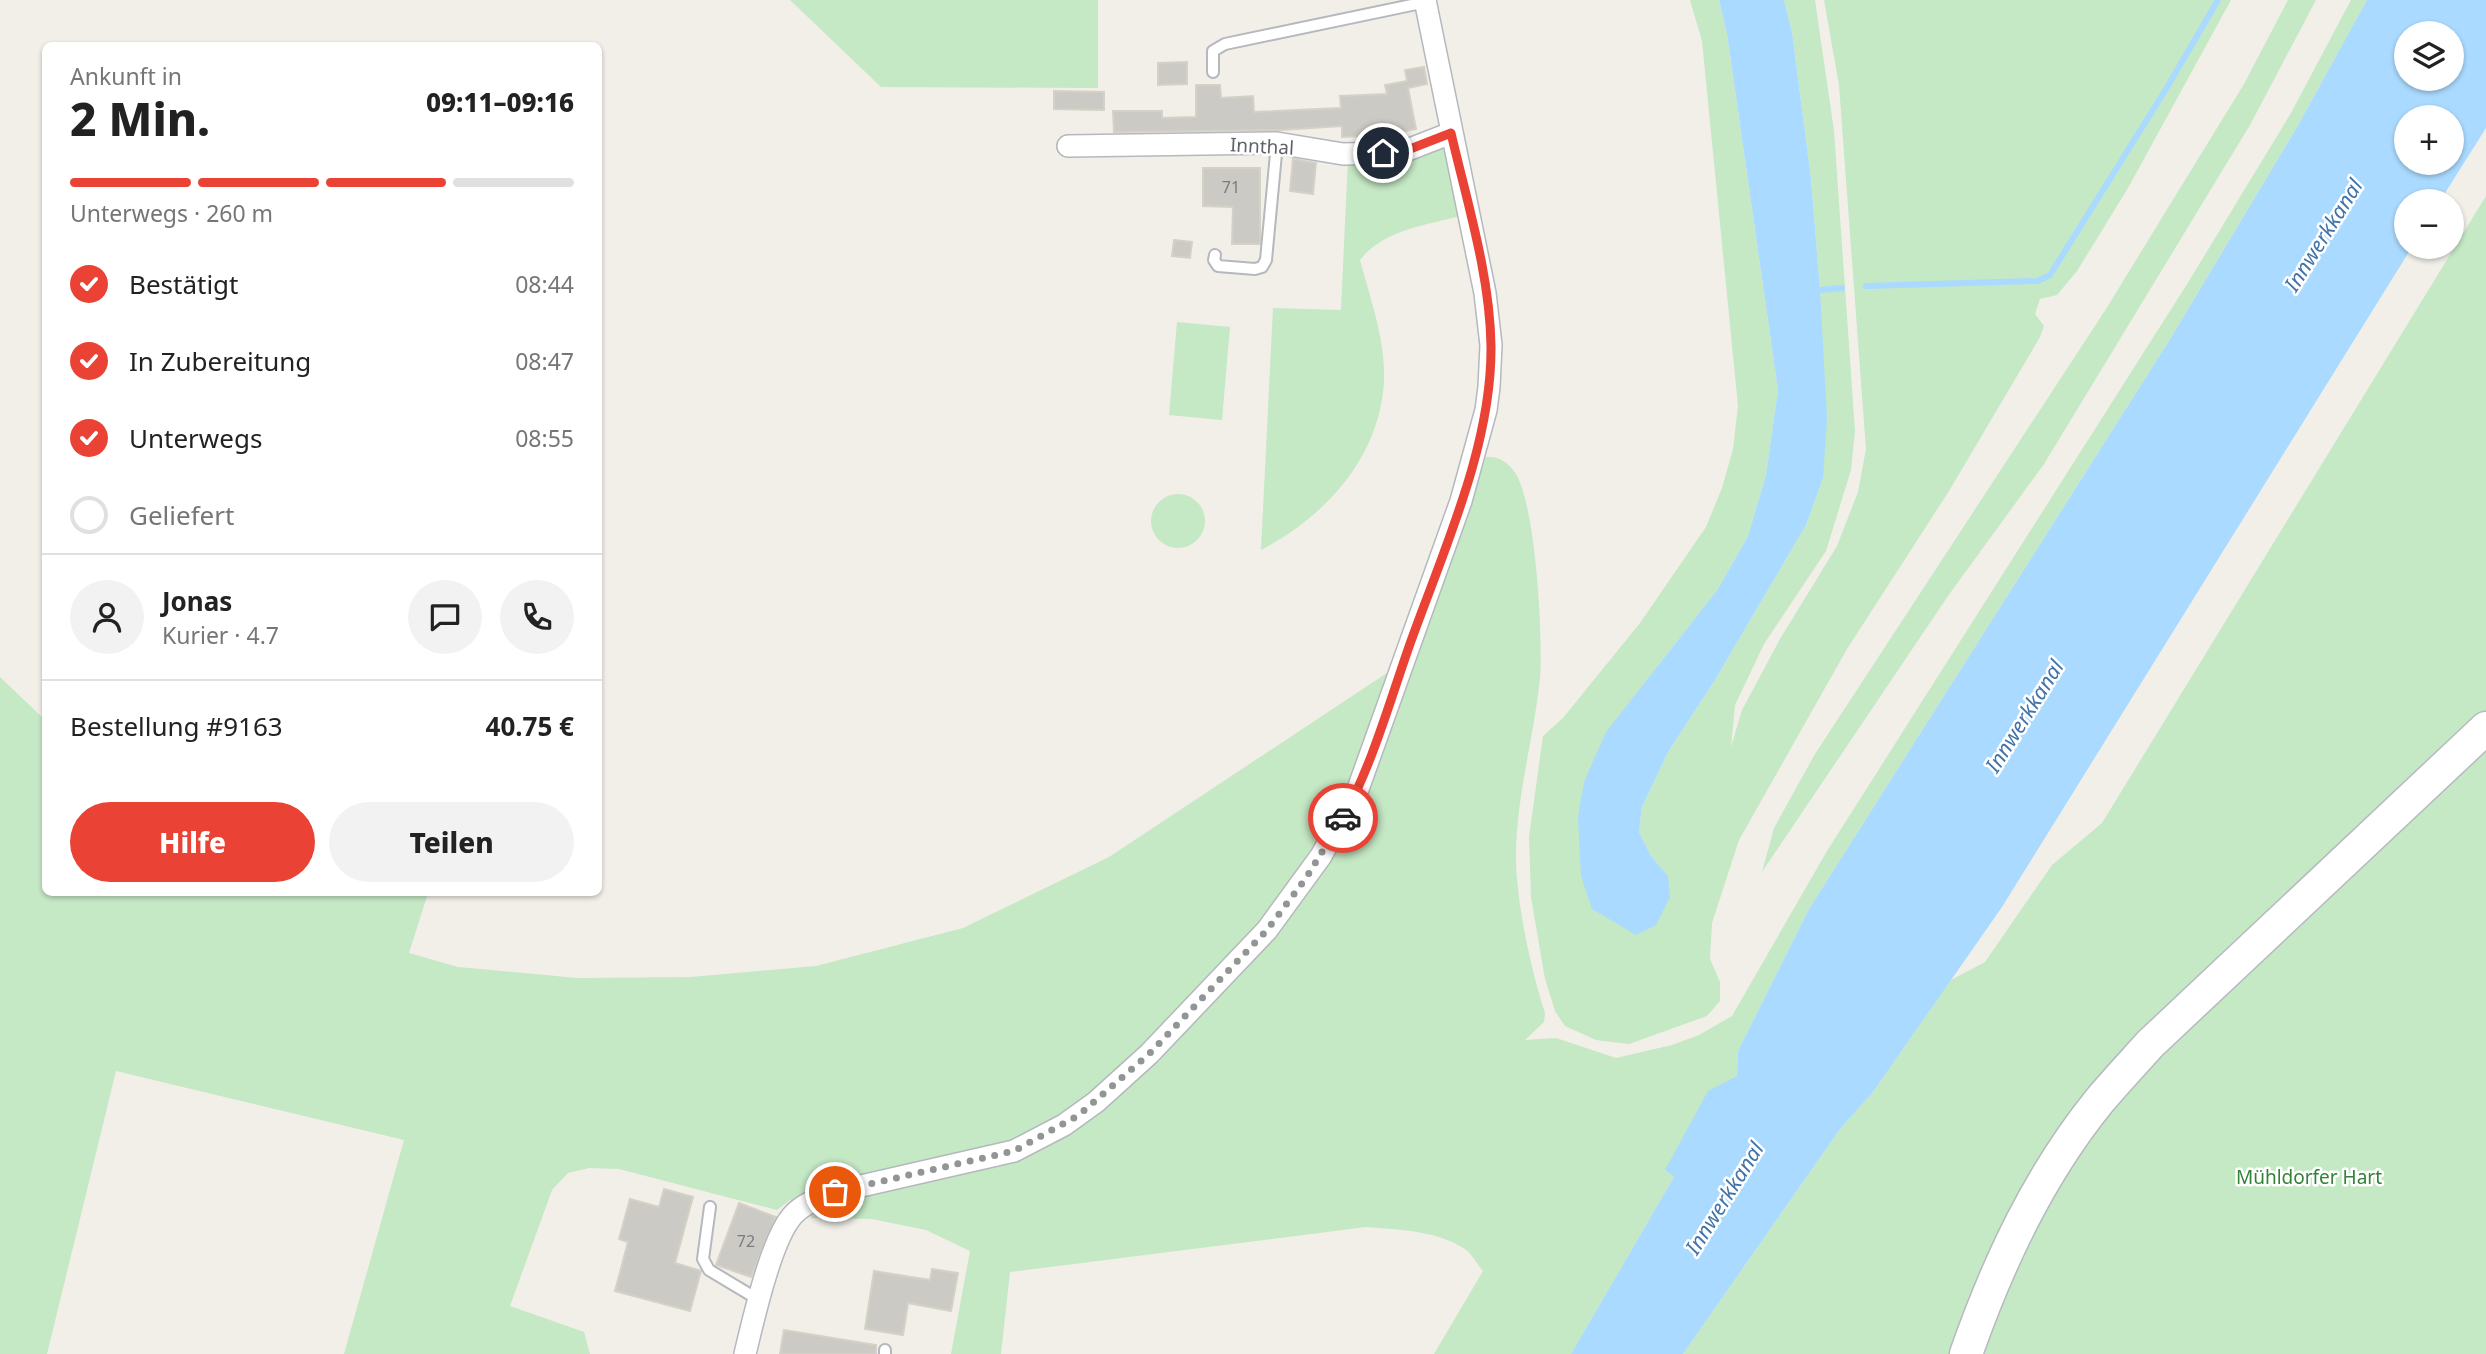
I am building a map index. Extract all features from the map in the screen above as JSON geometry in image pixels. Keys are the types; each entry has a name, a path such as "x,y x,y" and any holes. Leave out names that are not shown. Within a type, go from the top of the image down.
{"main road":[{"path":"1966,1354 1987,1297 2033,1200 2100,1100 2150,1044 2486,728"}],"street":[{"path":"745,1354 759,1300 783,1230 790,1218 808,1203 835,1192 1014,1151 1064,1125 1096,1102 1149,1054 1267,930 1321,856 1366,768 1461,501 1486,410 1490,356 1489,322 1474,229 1451,133 1426,1"},
{"name":"Innthal","path":"1068,146 1277,144 1343,154 1383,153 1410,149 1451,133"}],"lane":[{"path":"1213,72 1213,51 1225,44 1426,1"},
{"path":"1215,255 1214,260 1218,266 1255,269 1262,267 1266,260 1277,144"},
{"path":"710,1207 703,1259 709,1269 759,1300"}],"green space":[{"path":"790,0 1098,0 1098,88 881,87"},
{"path":"1690,0 1719,0 1727,34 1778,390 1766,475 1748,536 1718,589 1653,672 1584,782 1668,876 1651,856 1639,832 1642,807 1668,752 1715,680 1806,525 1823,478 1820,290 1811,179 1792,32 1784,0 1815,0 1834,131 1855,431 1851,470 1826,551 1764,644 1735,705 1731,747 1742,710 1780,639 1837,546 1858,492 1866,449 1839,85 1824,0 2231,0 2128,188 2077,271 2057,295 2040,299 2035,314 2044,326 2040,337 1949,491 1847,649 1739,840 1712,923 1710,959 1720,982 1720,1001 1707,1016 1629,1044 1596,1040 1565,1026 1555,1011 1545,979 1531,897 1529,837 1543,736 1563,718 1640,623 1706,527 1722,488 1733,449 1738,406 1702,41"},
{"path":"2288,0 2316,0 2250,125 2044,464 1948,596 1762,872 1774,828 1815,754 2106,309 2244,84"},
{"path":"2351,0 2367,0 2297,127 2172,336 1809,909 1738,1051 1737,1076 1665,1170 1674,1177 1571,1354 1434,1354 1483,1271 1465,1249 1442,1238 1417,1232 1366,1227 1010,1272 1001,1354 951,1354 970,1251 926,1230 872,1219 810,1218 822,1206 1079,1122 1317,876 1453,553 1486,457 1500,459 1516,474 1529,514 1537,573 1540,678 1522,789 1516,857 1525,935 1545,1013 1544,1022 1525,1040 1556,1038 1616,1058 1672,1045 1699,1035 1732,1016 1827,851 2189,281 2291,113"},
{"path":"1443,146 1461,216 1393,235 1360,260 1376,320 1384,366 1380,409 1372,435 1360,459 1327,502 1285,536 1261,550 1273,308 1341,310 1348,158"},
{"name":"Mühldorfer Hart","path":"2486,196 2486,1354 1683,1354 1840,1129 1873,1092 1951,980 1985,962 2052,865 2102,823 2447,259 2464,259 2464,232"},
{"path":"1177,322 1230,327 1222,420 1169,415"},
{"path":"1183,494 1193,498 1201,506 1205,521 1201,536 1193,544 1173,548 1163,544 1155,536 1151,516 1155,506 1163,498"},
{"path":"1390,671 1369,734 1345,792 1312,853 1269,912 1198,991 1085,1101 1009,1143 835,1182 790,1200 777,1210 619,1169 589,1168 568,1173 552,1190 510,1306 584,1332 590,1354 344,1354 404,1140 116,1071 47,1354 0,1354 0,677 42,717 42,896 427,896 409,953 458,967 577,978 691,977 816,966 963,928 1109,857"}],"water":[{"path":"1719,0 1784,0 1792,32 1811,179 1820,290 1827,418 1823,478 1806,525 1715,680 1668,752 1642,807 1639,832 1651,856 1668,876 1670,897 1656,925 1636,935 1592,909 1581,876 1578,817 1584,782 1606,732 1718,589 1748,536 1766,475 1778,390 1727,34"},
{"name":"Innwerkkanal","path":"2367,0 2486,0 2486,128 2464,163 2464,105 2394,105 2394,175 2456,175 2448,189 2394,189 2394,259 2405,259 2002,907 1873,1092 1840,1129 1683,1354 1571,1354 1674,1177 1665,1170 1708,1091 1737,1076 1738,1051 1809,909 2172,336 2297,127"}],"building":[{"path":"1187,62 1187,84 1158,85 1158,63"},
{"path":"1424,67 1427,84 1408,88 1416,129 1385,135 1342,137 1342,126 1281,130 1114,132 1113,111 1162,111 1162,118 1196,117 1196,85 1220,85 1221,98 1253,96 1254,112 1341,108 1340,96 1387,94 1385,85 1407,81 1405,70"},
{"path":"1054,91 1104,92 1104,110 1054,109"},
{"path":"1293,159 1316,163 1313,194 1290,191"},
{"path":"1203,168 1260,168 1260,244 1232,244 1233,207 1203,206"},
{"path":"1174,240 1192,242 1190,258 1172,256"},
{"path":"664,1189 693,1197 675,1263 701,1271 690,1311 615,1291 628,1242 619,1239 630,1199 659,1207"},
{"path":"739,1203 776,1217 751,1277 716,1265"},
{"path":"932,1269 958,1273 951,1311 908,1303 903,1335 865,1329 874,1271 930,1280"},
{"path":"784,1330 876,1345 876,1354 780,1354"}],"waterway":[{"path":"1866,286 2038,281 2050,275 2218,0"},
{"path":"1820,290 1842,288"}],"way so far":[{"path":"835,1192 1014,1151 1079,1115 1149,1054 1267,930 1321,856 1343,818"}],"route":[{"path":"1343,818 1366,768 1461,501 1486,410 1490,366 1491,345 1485,293 1474,229 1451,133 1410,149 1383,153"}]}
